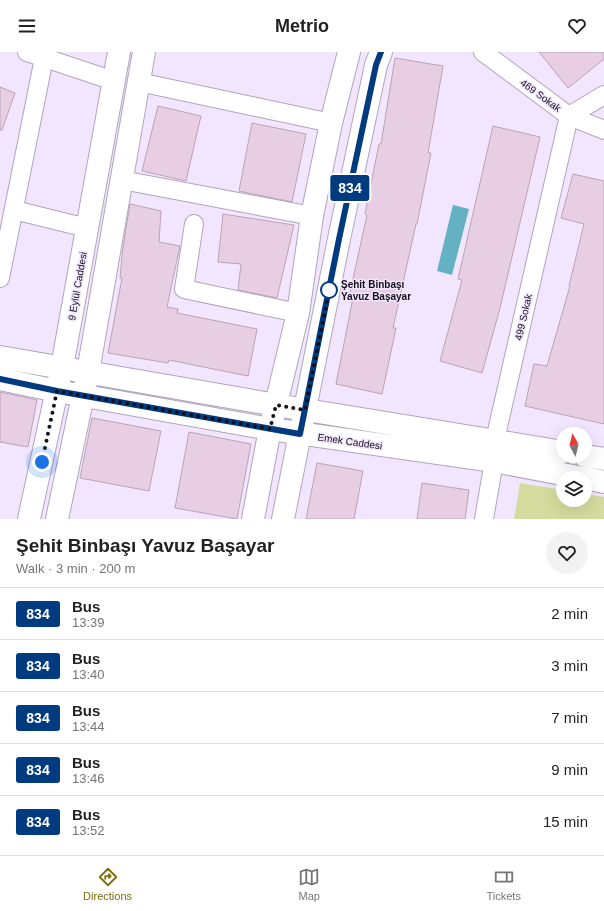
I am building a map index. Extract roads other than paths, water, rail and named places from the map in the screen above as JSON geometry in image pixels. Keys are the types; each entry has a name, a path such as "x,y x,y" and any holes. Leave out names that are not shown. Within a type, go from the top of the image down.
{"street":[{"path":"27,52 114,81"},
{"name":"9 Eylül Caddesi","path":"29,519 62,367 119,52"},
{"path":"57,519 84,395 144,52"},
{"path":"253,519 270,429 298,313 312,216 331,123 349,52"},
{"path":"283,519 373,80 381,52"},
{"name":"469 Sokak","path":"483,52 569,116 604,130"},
{"path":"0,278 44,58"},
{"path":"139,82 331,123"},
{"path":"569,116 604,95"},
{"name":"499 Sokak","path":"484,519 494,450 569,116"},
{"path":"122,180 312,216"},
{"path":"14,210 87,228"},
{"path":"194,224 184,289 298,313"},
{"name":"Emek Caddesi","path":"0,357 305,410 494,450 562,471"},
{"name":"Emek Caddesi","path":"0,379 57,391 300,434 494,450 556,452"},
{"path":"592,457 604,459"},
{"name":"Emek Caddesi","path":"592,480 604,482"}],"water":[{"path":"453,205 469,209 452,275 437,271"}],"place":[{"name":"Şehit Binbaşı Yavuz Başayar","path":"329,290"}]}
